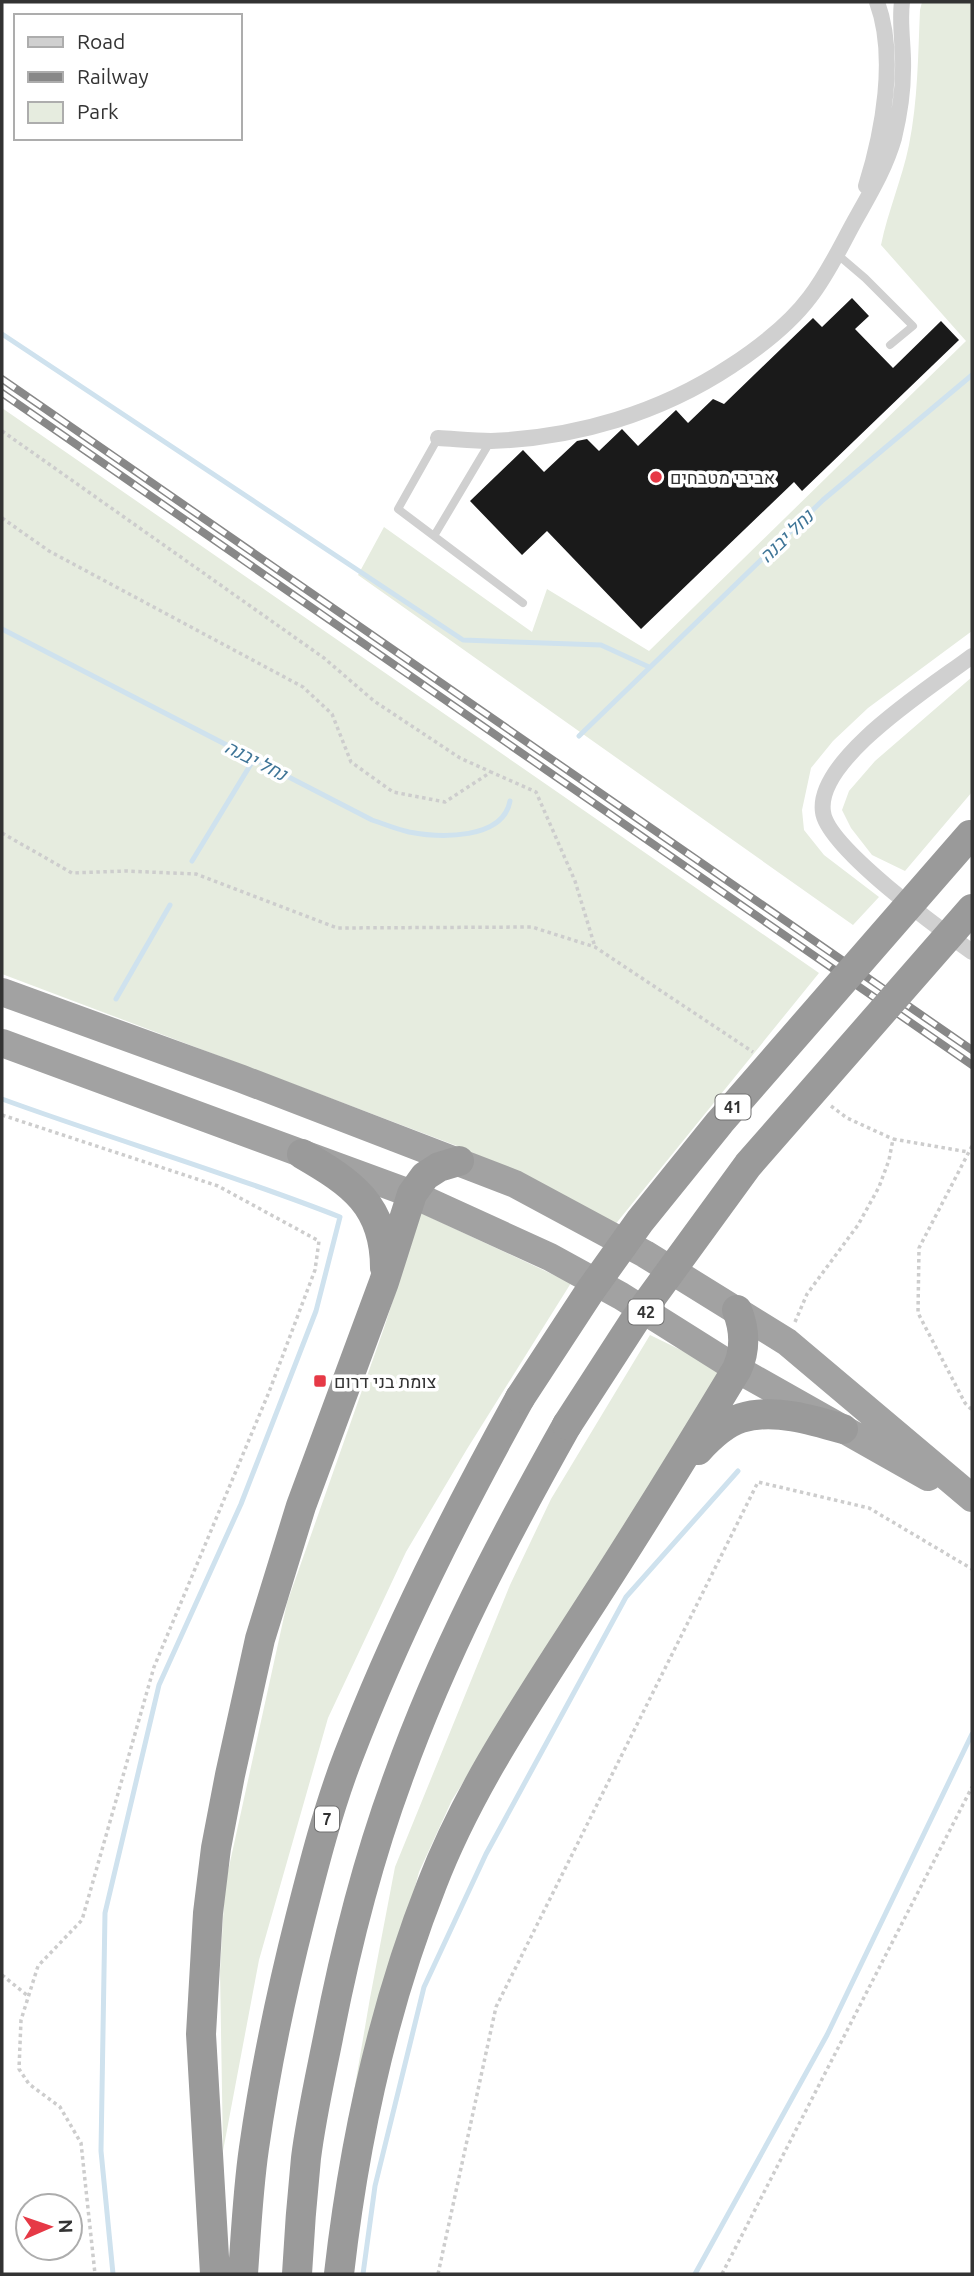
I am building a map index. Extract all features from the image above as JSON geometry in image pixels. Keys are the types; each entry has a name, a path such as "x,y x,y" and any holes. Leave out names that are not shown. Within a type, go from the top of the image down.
{"highway":[{"name":"41","path":"520,1398 590,1291 648,1211 727,1113 971,834"},
{"path":"297,2274 306,2156 321,2072 338,1987 376,1844 417,1729 484,1577 567,1424 659,1286 748,1165 972,909"},
{"name":"42","path":"2,992 459,1161 515,1184 567,1211 645,1254 787,1342 972,1500"},
{"name":"42","path":"2,1043 412,1194 550,1257 621,1296 737,1369 972,1500"},
{"path":"303,1154 351,1184 364,1198 373,1215 384,1250 384,1282"},
{"path":"215,2274 201,2034 208,1913 216,1848 230,1775 260,1639 301,1506 384,1282 412,1194 425,1176 439,1167 459,1161"},
{"path":"339,2274 348,2200 372,2081 398,1983 432,1883 466,1810 516,1721 673,1476 737,1369 743,1357 744,1334 737,1310"},
{"name":"7","path":"243,2274 253,2149 268,2062 286,1975 325,1828 347,1759 425,1578 520,1398"},
{"path":"673,1476 704,1444 740,1418 781,1415 844,1429"}],"street":[{"path":"858,215 884,108 885,48 877,2"},
{"path":"438,438 491,441 543,436 595,426 653,408 691,390 749,354 778,332 810,298 838,255 878,180 893,141 899,114 903,71 902,2"},
{"path":"972,656 889,720 842,761 824,792 822,812 828,829 847,851 931,923 972,952"}],"lane":[{"path":"838,255 914,326 890,345"},
{"path":"438,438 398,509 523,603"},
{"path":"434,536 491,441"}],"path":[{"path":"2,431 324,658 374,701 460,758 536,792 575,881 596,947"},
{"path":"2,518 49,551 303,687 331,714 351,762 393,792 445,802 491,772"},
{"path":"2,833 72,873 126,871 196,874 337,929 532,927 596,947 756,1054"},
{"path":"824,1102 847,1118 893,1139 968,1152"},
{"path":"2,1115 218,1186 319,1241 315,1270 269,1392 154,1667 82,1920 38,1966 21,2020 19,2069 29,2084 60,2107 81,2143 95,2274"},
{"path":"787,1342 807,1294 858,1225 879,1187 893,1139"},
{"path":"972,1146 919,1248 918,1313 965,1403 972,1410"},
{"path":"439,2274 496,2007 758,1482 869,1508 972,1569"},
{"path":"722,2274 972,1787"},
{"path":"2,1975 28,1996"}],"green space":[{"path":"922,2 972,2 972,631 868,708 833,741 811,768 802,810 804,830 824,855 879,897 853,925 358,575 384,527 532,632 547,589 649,651 966,341 881,245 912,128"},
{"path":"2,408 819,973 614,1226 465,1149 2,974"},
{"path":"972,677 972,792 905,871 872,855 851,828 842,810 849,791 875,761"},
{"path":"421,1213 571,1283 406,1552 328,1718 259,1960 223,2151 220,1971 225,1885 287,1603 384,1328"},
{"path":"650,1335 722,1370 452,1800 419,1872 340,2173 395,1867 510,1585 551,1499"}],"building":[{"name":"אביבי מטבחים","path":"852,298 869,316 855,329 893,368 941,321 959,340 802,491 794,482 641,629 547,531 522,555 470,501 523,450 544,472 577,441 587,439 599,451 622,429 638,446 676,410 688,423 713,399 724,404 813,318 822,327"}],"waterway":[{"path":"2,334 463,640 601,645 649,667"},
{"name":"נחל יבנה","path":"579,736 823,500 972,375"},
{"name":"נחל יבנה","path":"2,629 372,820 395,828 437,835 483,830 505,814 510,801"},
{"path":"192,861 254,759"},
{"path":"116,999 170,905"},
{"path":"2,1099 340,1217 316,1311 241,1504 159,1685 105,1913 101,2151 113,2274"},
{"path":"363,2274 375,2186 424,1987 486,1854 626,1597 738,1471"},
{"path":"695,2274 827,2035 972,1734"}],"railway":[{"path":"2,379 972,1050"},
{"path":"2,393 972,1065"}],"place":[{"name":"אביבי מטבחים","path":"656,477"},
{"name":"צומת בני דרום","path":"320,1381"}]}
